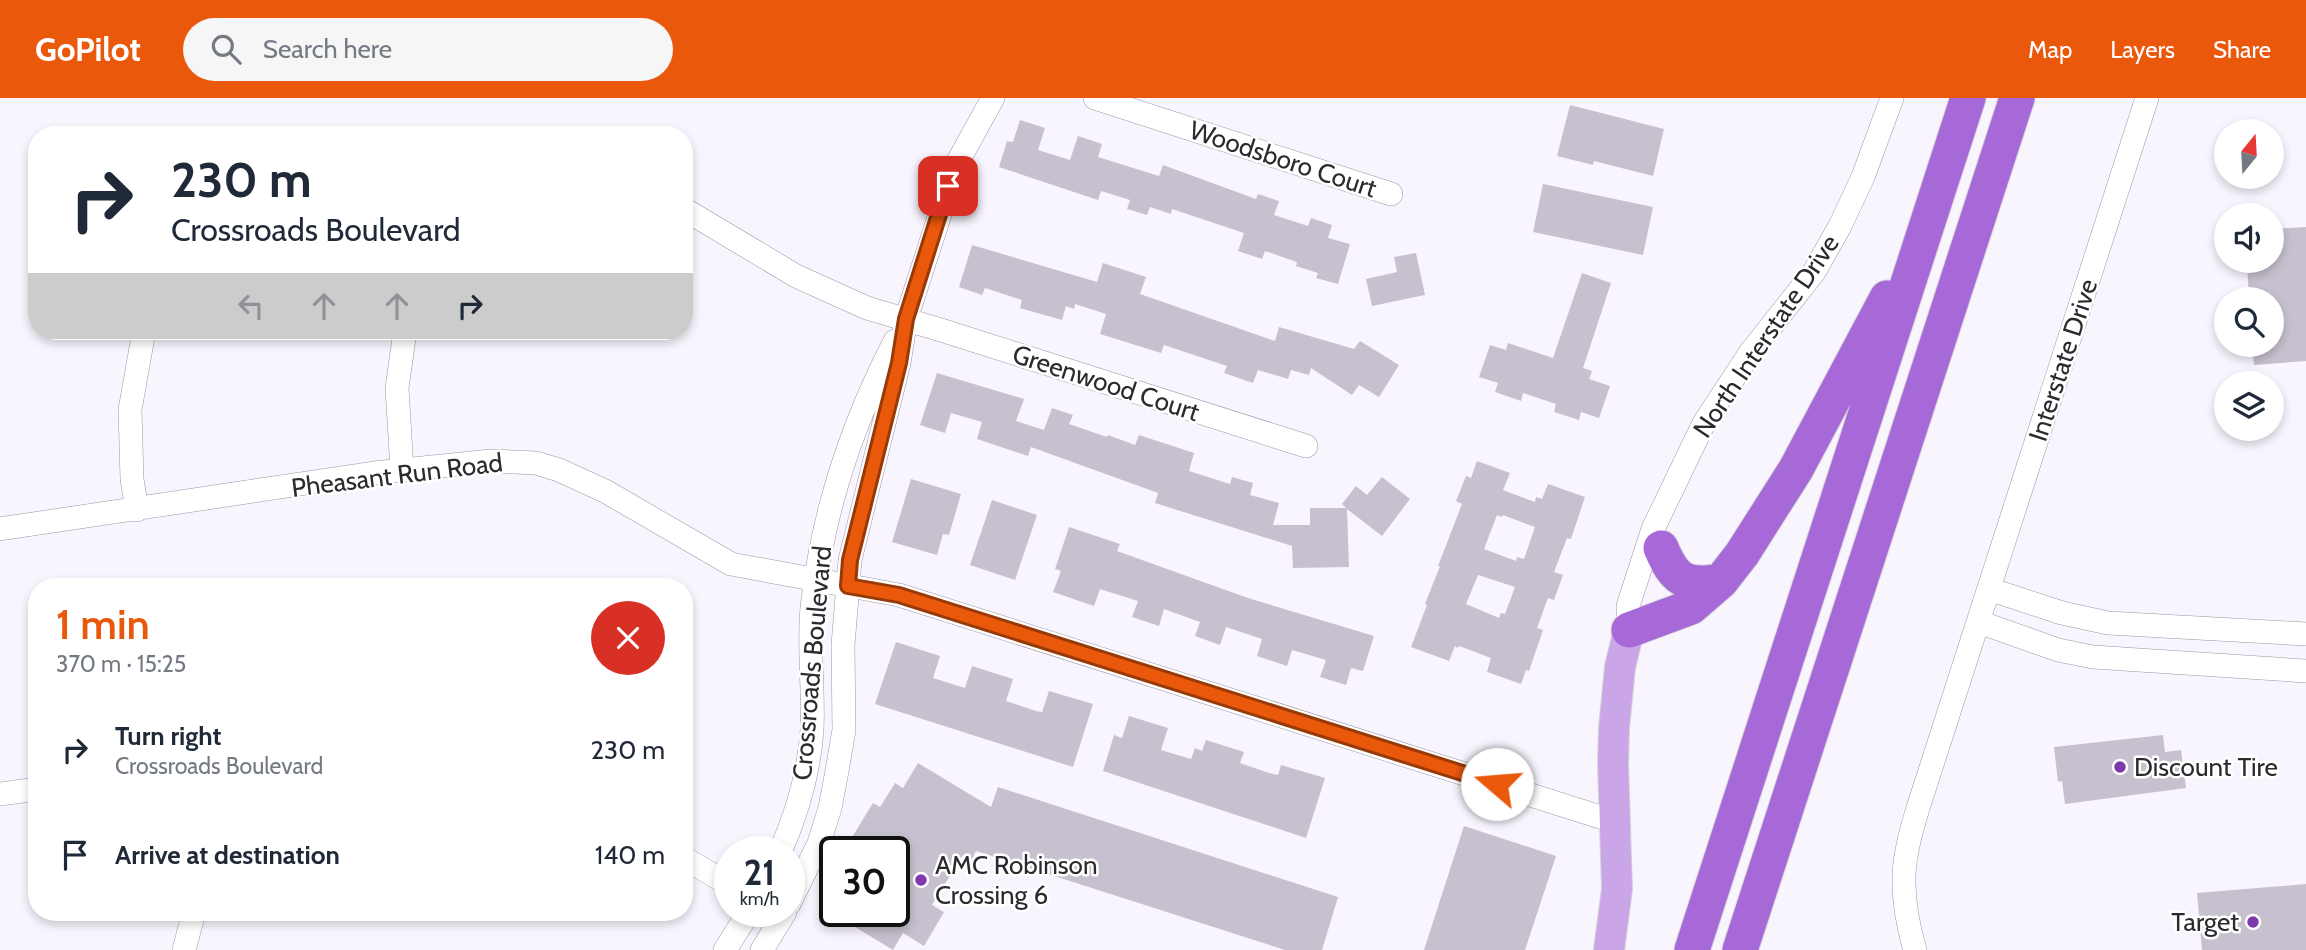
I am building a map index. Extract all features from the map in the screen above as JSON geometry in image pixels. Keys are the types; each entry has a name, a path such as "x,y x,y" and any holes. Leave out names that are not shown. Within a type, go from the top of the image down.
{"highway":[{"path":"1692,950 1968,98"},
{"path":"1740,950 2017,98"},
{"path":"1629,630 1691,607 1721,580 1768,516 1796,469 1931,214"},
{"path":"1661,548 1669,568 1685,581 1696,583 1721,580"}],"main road":[{"name":"North Interstate Drive","path":"1609,950 1616,889 1613,764 1615,718 1620,667 1629,630"}],"street":[{"name":"Crossroads Boulevard","path":"787,836 794,818 810,750 812,610 822,536 845,455 906,319 956,165 993,98"},
{"name":"Woodsboro Court","path":"1095,98 1391,194"},
{"name":"North Interstate Drive","path":"1629,630 1628,606 1653,529 1704,423 1726,387 1814,272 1857,189 1892,98"},
{"name":"Interstate Drive","path":"1979,622 2147,98"},
{"name":"Greenwood Court","path":"693,214 796,276 867,308 1306,446"},
{"name":"Crossroads Boulevard","path":"805,869 819,843 838,771 844,730 843,645 850,560 899,363 906,319"},
{"path":"137,510 132,480 130,422 143,340"},
{"path":"402,470 397,388 404,340"},
{"name":"North Interstate Drive","path":"1629,630 1642,610 1687,458"},
{"name":"Pheasant Run Road","path":"0,529 402,470 491,461 536,463 559,470 605,491 731,564 899,595 1616,822"},
{"path":"1989,589 2062,613 2108,623 2306,634"},
{"path":"1915,950 1909,927 1905,889 1906,853 1932,763 1979,622 2058,649 2093,657 2136,662 2306,671"},
{"path":"0,794 28,790"},
{"path":"693,863 714,876"},
{"path":"184,950 192,921"},
{"path":"725,950 739,927"},
{"name":"Crossroads Boulevard","path":"762,950 774,927"}],"building":[{"path":"1570,105 1664,129 1653,176 1594,161 1593,165 1557,156"},
{"path":"1020,120 1045,128 1038,150 1070,160 1078,136 1102,144 1098,157 1159,176 1163,165 1256,199 1258,194 1279,201 1274,215 1308,226 1311,218 1332,225 1328,238 1350,244 1338,284 1316,278 1318,273 1296,266 1297,262 1265,251 1262,259 1238,251 1244,233 1172,209 1171,214 1150,207 1147,215 1127,209 1130,200 1101,191 1098,200 999,167 1007,141 1013,142"},
{"path":"1543,184 1653,207 1643,255 1533,232"},
{"path":"2306,227 2306,361 2254,365 2253,357 2284,357 2284,287 2248,287 2248,273 2284,273 2284,228"},
{"path":"972,245 1097,282 1103,263 1146,277 1140,294 1275,341 1279,327 1354,349 1360,341 1399,365 1379,397 1359,385 1352,395 1311,368 1309,375 1291,370 1288,379 1258,370 1253,383 1224,373 1227,366 1164,345 1161,353 1100,334 1106,314 1075,304 1074,309 1066,306 1062,320 1020,308 1022,300 985,288 982,295 959,287"},
{"path":"1416,253 1425,295 1372,306 1366,279 1397,272 1394,257"},
{"path":"1582,273 1611,283 1583,368 1592,371 1589,379 1610,386 1599,418 1581,412 1579,420 1554,412 1556,404 1523,393 1521,401 1495,392 1498,383 1479,377 1490,345 1506,350 1508,343 1553,358"},
{"path":"937,373 1024,399 1016,421 1044,430 1052,408 1073,415 1069,424 1107,437 1108,435 1135,445 1139,435 1194,453 1189,471 1230,484 1232,477 1253,483 1250,495 1279,503 1273,525 1310,525 1310,508 1346,508 1342,504 1356,486 1367,495 1382,477 1410,499 1382,536 1347,509 1349,567 1293,568 1292,546 1155,503 1158,493 1031,447 1028,456 977,439 982,422 951,413 945,433 920,425"},
{"path":"1477,461 1510,473 1503,490 1535,502 1536,497 1542,499 1548,484 1585,497 1571,539 1567,538 1554,572 1563,575 1554,600 1548,598 1537,628 1543,630 1529,671 1526,670 1521,684 1487,672 1491,658 1459,646 1455,646 1449,661 1411,647 1462,504 1456,501 1466,476 1471,478","holes":["1497,515 1535,527 1524,559 1517,557 1516,561 1484,549","1478,575 1515,587 1505,614 1501,613 1499,618 1466,604"]},
{"path":"911,479 961,494 949,535 943,534 937,555 892,542"},
{"path":"992,500 1037,515 1015,580 970,565"},
{"path":"1069,527 1120,544 1117,551 1248,598 1374,636 1363,671 1351,668 1346,685 1320,677 1326,660 1292,650 1287,666 1257,656 1262,639 1226,627 1220,645 1195,636 1200,622 1164,609 1159,626 1132,617 1138,601 1100,589 1094,606 1053,592 1061,571 1055,569"},
{"path":"896,642 940,656 933,678 965,688 972,666 1013,679 1006,701 1036,711 1042,712 1049,691 1093,704 1073,767 875,704"},
{"path":"1129,716 1168,728 1161,750 1191,759 1195,748 1202,751 1206,740 1244,752 1240,763 1269,773 1278,775 1281,765 1325,778 1306,838 1103,771 1114,735 1122,738"},
{"name":"Discount Tire","path":"2163,735 2165,752 2181,750 2186,788 2065,804 2062,781 2058,782 2054,747"},
{"path":"918,763 991,807 998,787 1338,897 1322,950 1285,950 976,851 972,860 963,855 932,905 944,912 924,946 903,933 893,950 855,927 910,927 910,836 853,836 873,803 880,807 895,783 903,788"},
{"path":"1464,826 1556,856 1525,950 1424,950"},
{"name":"Target","path":"2306,884 2306,950 2202,950 2197,893"}],"place":[{"name":"Discount Tire","path":"2120,767"},
{"name":"AMC Robinson Crossing 6","path":"921,880"},
{"name":"Target","path":"2253,922"}],"route":[{"path":"948,186 906,319 899,363 876,462 850,560 848,586 899,595 1497,784"}]}
